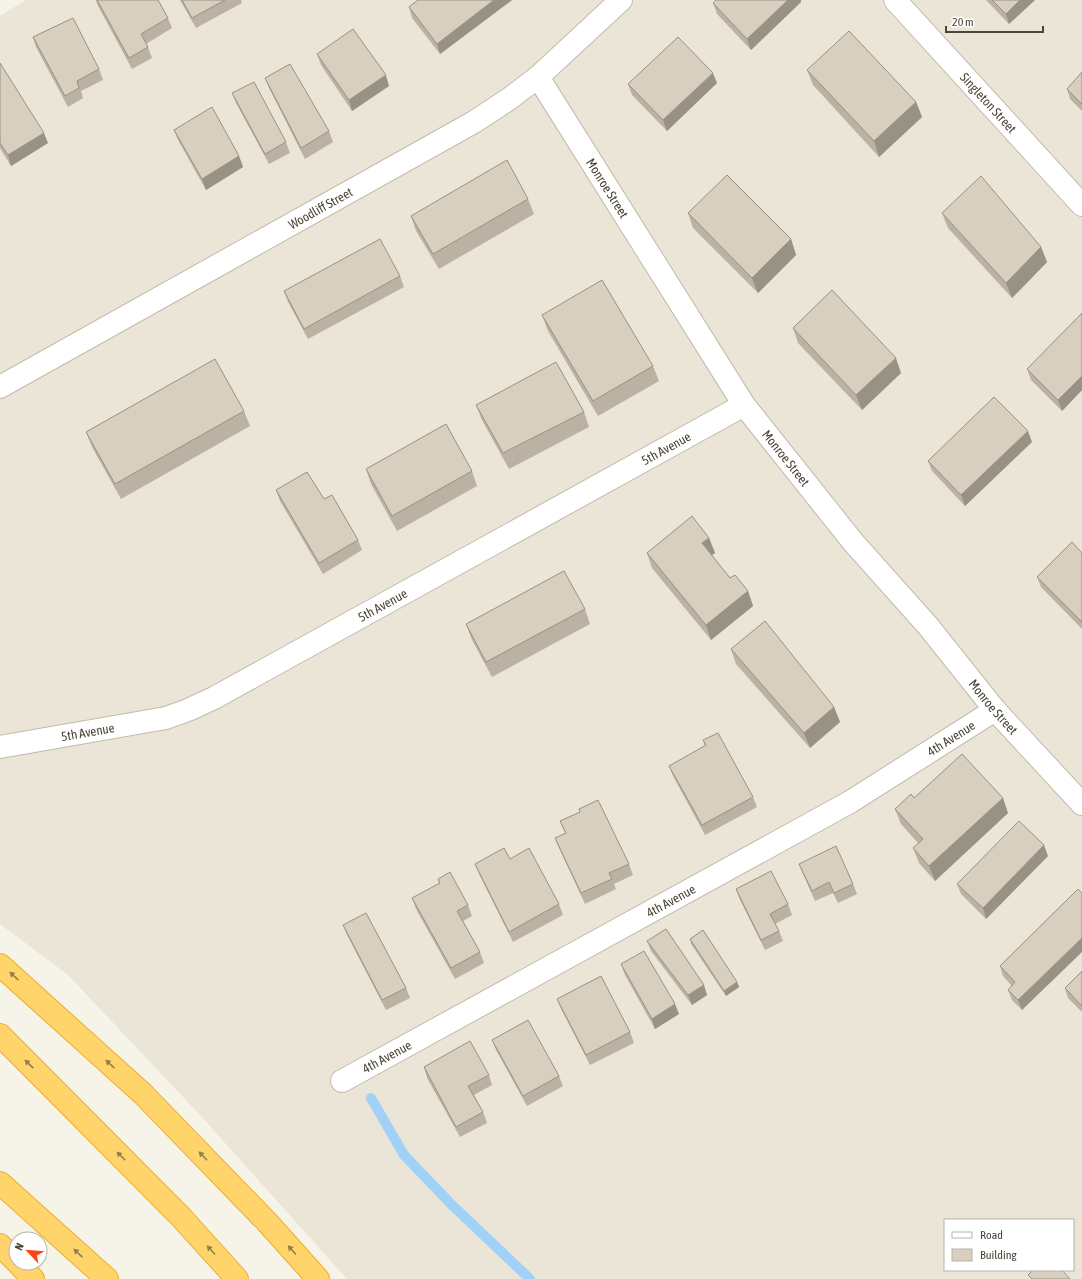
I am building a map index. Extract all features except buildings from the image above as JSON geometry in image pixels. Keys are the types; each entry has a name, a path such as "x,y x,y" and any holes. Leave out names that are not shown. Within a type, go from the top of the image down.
{"highway":[{"path":"0,965 143,1094 267,1222 318,1279"},
{"path":"0,1035 180,1216 237,1279"},
{"path":"0,1182 107,1279"},
{"path":"0,1245 8,1253"},
{"path":"26,1271 34,1279"}],"street":[{"name":"Woodliff Street","path":"0,387 474,122 509,99 538,76 621,0"},
{"name":"Singleton Street","path":"895,0 1082,205"},
{"name":"Monroe Street","path":"538,76 744,405 852,542 928,626 995,710 1082,804"},
{"name":"5th Avenue","path":"0,747 166,718 188,710 214,698 744,405"},
{"name":"4th Avenue","path":"342,1081 850,802 995,710"}],"shaded area":[{"path":"26,0 1082,0 1082,1279 347,1279 200,1115 68,975 0,924 0,16"}],"waterway":[{"path":"371,1098 404,1155 450,1203 530,1279"}]}
